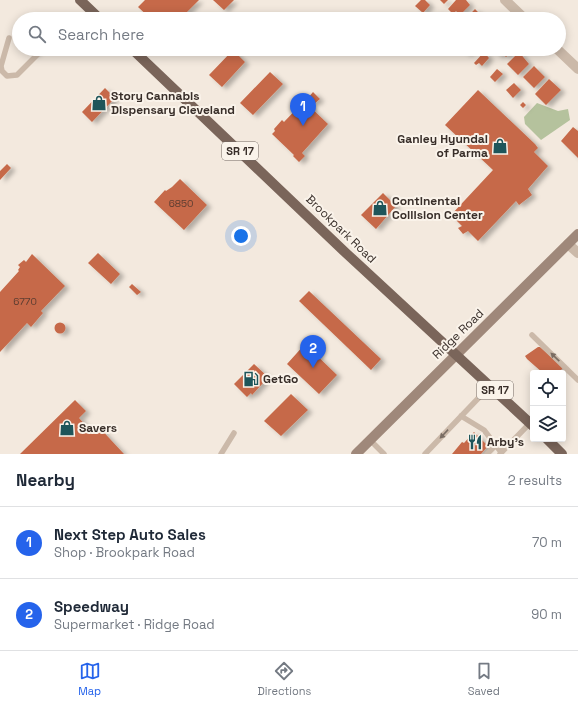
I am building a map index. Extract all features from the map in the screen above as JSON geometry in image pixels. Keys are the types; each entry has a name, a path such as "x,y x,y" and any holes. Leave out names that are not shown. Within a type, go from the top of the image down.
{"main road":[{"path":"80,0 93,12"},
{"name":"Brookpark Road","path":"139,56 347,254 530,424"},
{"name":"Ridge Road","path":"356,454 371,441 456,354 578,234"},
{"path":"550,442 562,454"}],"street":[{"path":"505,0 518,12"},
{"path":"564,56 578,69"},
{"path":"568,244 578,253"}],"lane":[{"path":"9,38 1,66 2,70 7,76 17,75 36,56"},
{"path":"532,335 578,380"},
{"path":"427,453 490,386"},
{"path":"461,416 484,430 501,453 530,426"},
{"path":"221,454 234,433"},
{"path":"371,441 384,454"},
{"path":"487,454 495,446"}],"green space":[{"path":"537,103 558,111 568,109 570,120 541,140 525,124 524,117"}],"building":[{"path":"145,0 199,0 187,12 143,12 138,7"},
{"path":"213,0 234,0 224,10"},
{"path":"421,0 425,0 430,5 424,12 415,6"},
{"path":"440,0 448,0 444,4"},
{"path":"456,0 466,0 470,5 463,12 451,12 448,9"},
{"path":"227,56 239,56 245,62 222,87 209,75"},
{"path":"480,56 487,56 489,58 482,66 479,63 476,65 474,63"},
{"path":"515,56 522,56 529,64 518,75 507,64"},
{"path":"534,66 545,77 534,88 523,77"},
{"path":"497,69 503,74 495,82 490,77"},
{"path":"270,72 283,84 253,115 240,103"},
{"path":"549,79 561,90 546,105 535,94"},
{"path":"514,83 521,90 513,98 506,90"},
{"path":"105,88 115,98 92,122 82,112"},
{"path":"478,90 535,144 538,148 534,152 548,166 528,189 532,195 519,205 516,201 478,241 468,231 463,234 458,228 462,226 451,215 493,170 445,125"},
{"path":"313,92 320,99 314,104 308,98"},
{"path":"304,101 328,124 302,153 305,156 299,162 293,156 294,155 272,134 275,131 274,129 282,120 284,122"},
{"path":"523,102 526,105 523,108 520,105"},
{"path":"573,127 578,131 578,158 561,141"},
{"path":"7,164 11,168 0,180 0,171"},
{"path":"180,179 207,205 184,230 154,202 165,190 166,191 172,187"},
{"path":"383,193 396,206 376,229 361,215"},
{"path":"98,253 120,274 111,284 88,263"},
{"path":"32,254 65,286 41,311 43,313 31,327 27,323 0,352 0,292 19,271 18,270 20,267 18,265 24,260 26,262"},
{"path":"132,284 141,292 137,295 129,287"},
{"path":"309,291 381,359 371,370 299,301"},
{"path":"58,323 62,323 64,324 64,332 58,333 55,330 55,326"},
{"path":"305,344 337,375 319,394 287,364"},
{"path":"540,347 563,368 561,370 540,370 525,356"},
{"path":"254,364 267,376 263,381 264,382 252,395 251,393 247,397 234,384"},
{"path":"291,394 308,410 281,436 264,421"},
{"name":"Savers","path":"75,400 86,411 79,418 91,431 97,425 124,454 20,454"},
{"name":"Arby's","path":"474,432 488,446 481,454 452,454 462,442 464,443"}],"place":[{"name":"Story Cannabis Dispensary Cleveland","path":"99,103"},
{"name":"Next Step Auto Sales","path":"303,126"},
{"name":"Ganley Hyundai of Parma","path":"500,146"},
{"name":"Continental Collision Center","path":"380,208"},
{"name":"Speedway","path":"313,368"},
{"name":"GetGo","path":"251,379"},
{"name":"Savers","path":"67,428"},
{"name":"Arby's","path":"475,442"}]}
